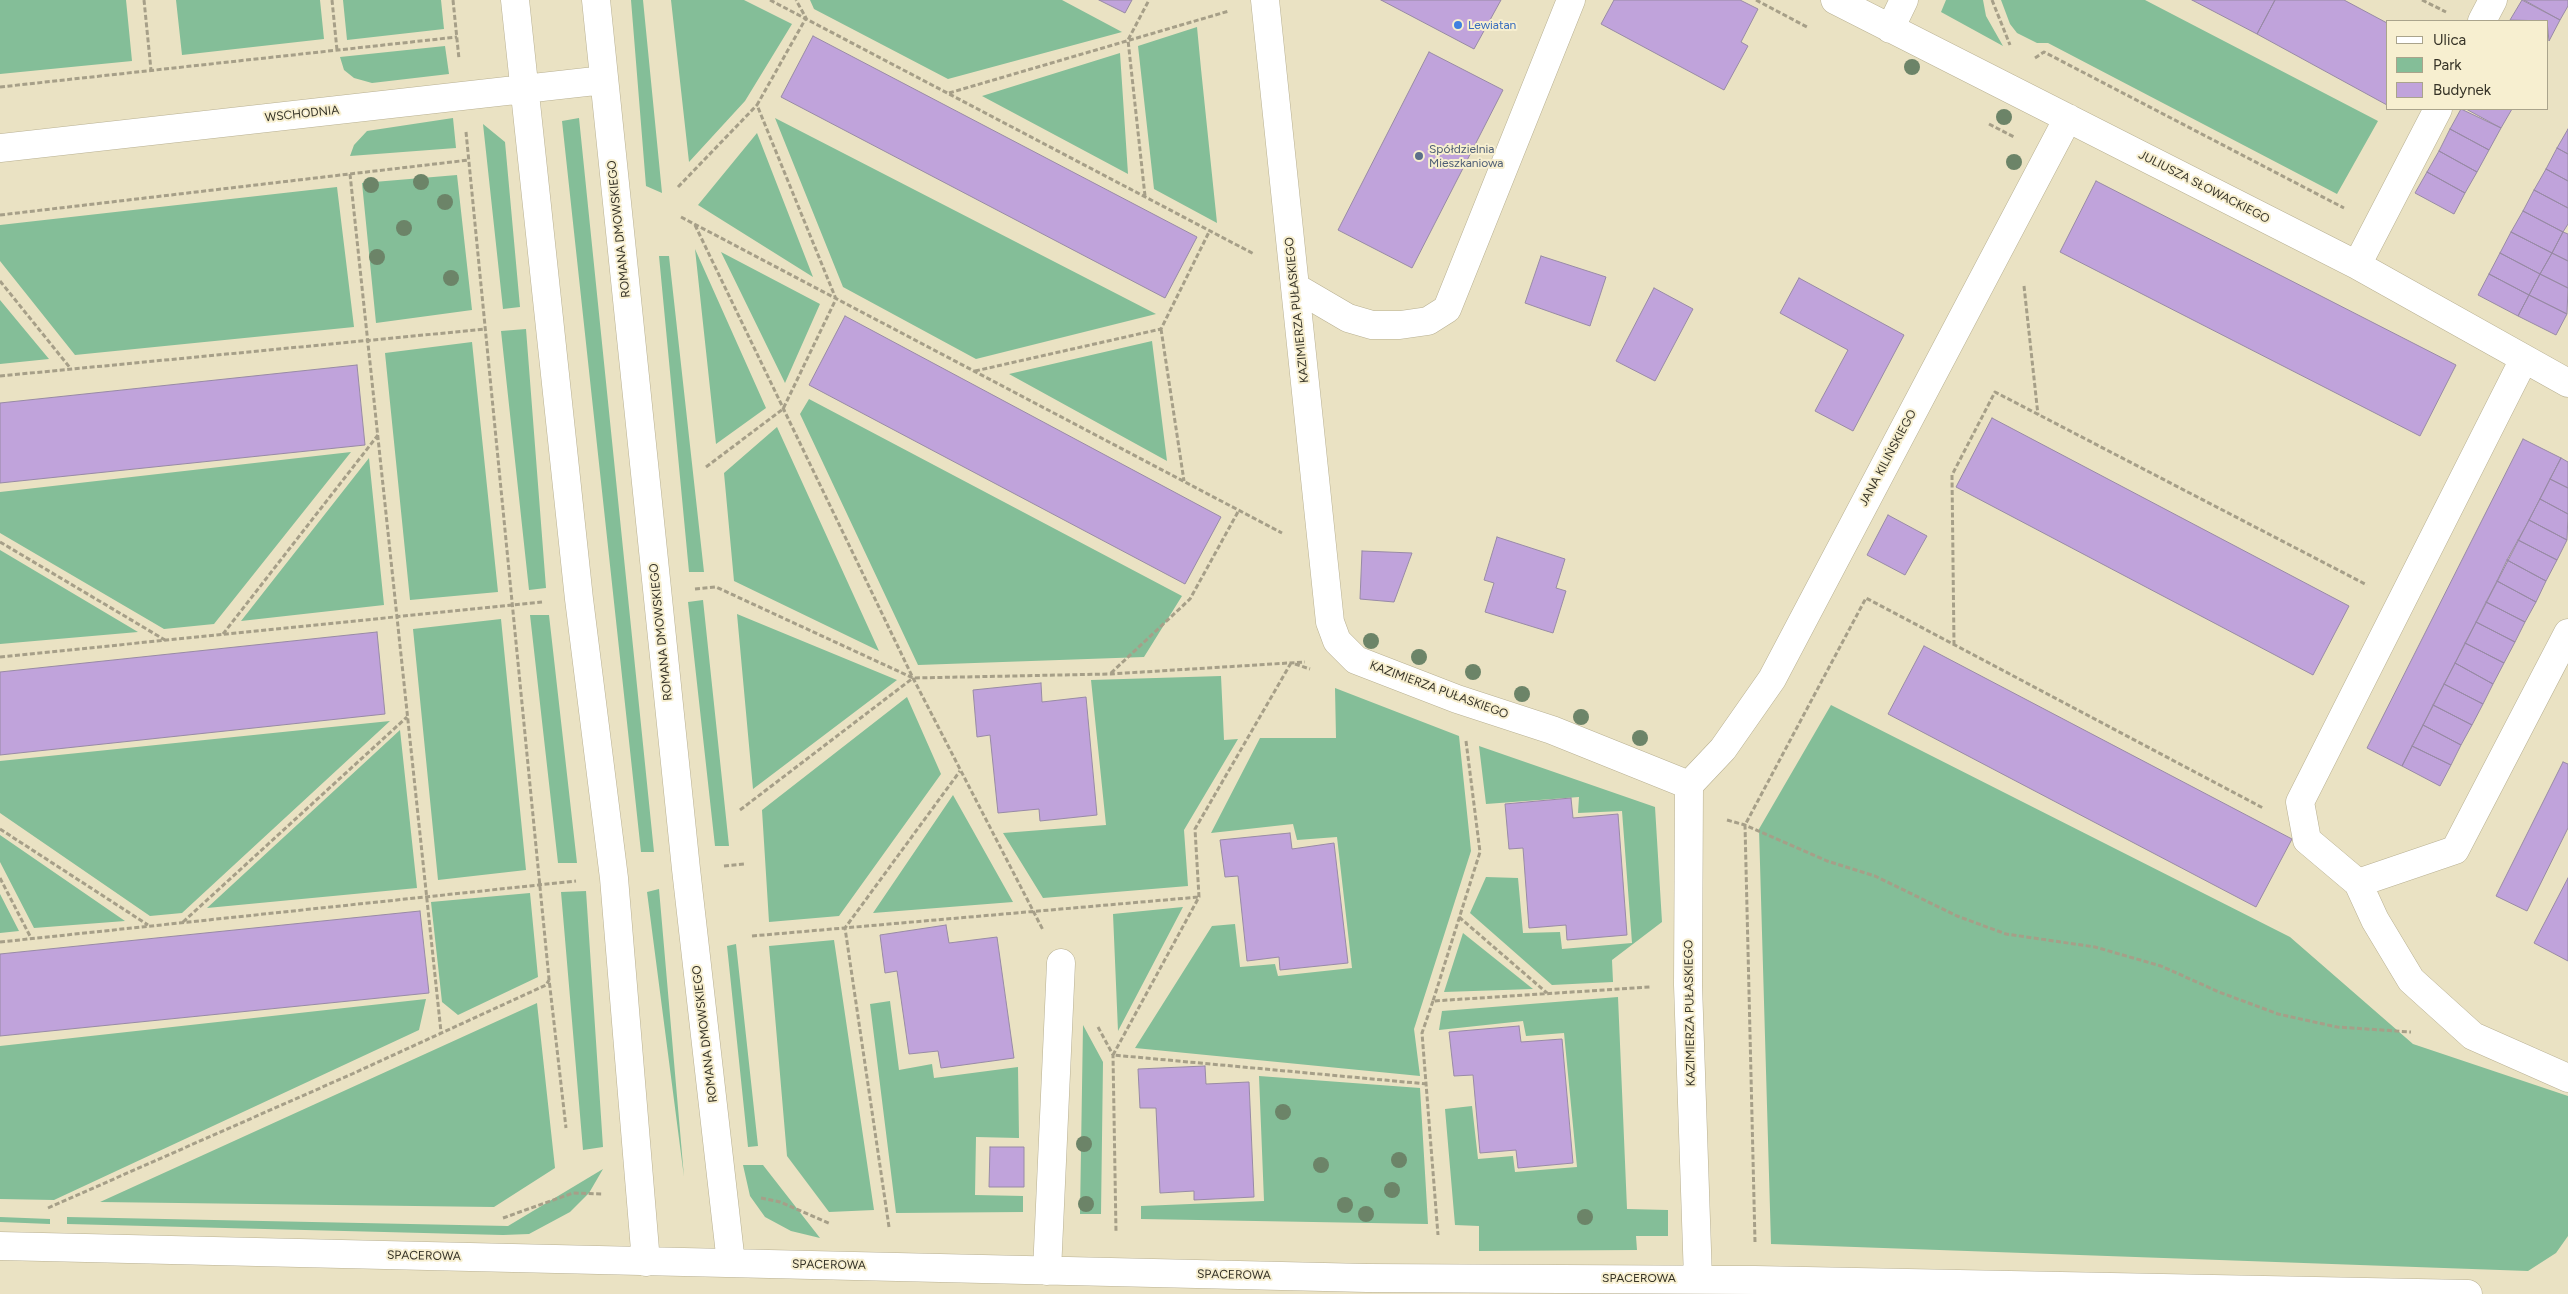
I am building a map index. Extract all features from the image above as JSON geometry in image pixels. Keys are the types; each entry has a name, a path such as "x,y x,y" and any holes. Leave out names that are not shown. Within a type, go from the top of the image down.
{"street":[{"path":"514,0 578,589 614,878 646,1262"},
{"name":"ROMANA DMOWSKIEGO","path":"596,0 684,849 731,1263"},
{"name":"KAZIMIERZA PUŁASKIEGO","path":"1265,0 1330,622 1337,641 1356,660 1458,699 1552,730 1689,797 1688,985 1698,1279"},
{"path":"1294,282 1348,318 1372,325 1400,325 1428,321 1447,309 1571,0"},
{"name":"JULIUSZA SŁOWACKIEGO","path":"1835,0 2357,266 2568,383"},
{"path":"1890,29 1904,0"},
{"path":"2483,20 2493,0"},
{"name":"WSCHODNIA","path":"0,148 604,80"},
{"path":"2357,266 2437,110"},
{"name":"JANA KILIŃSKIEGO","path":"1689,797 1772,679 2068,118"},
{"path":"2524,358 2300,802 2307,840 2358,883 2375,920 2411,980 2473,1036 2568,1078"},
{"path":"2358,883 2455,850 2568,633"},
{"path":"1047,1271 1061,963"},
{"name":"SPACEROWA","path":"0,1246 1047,1271 1368,1286 1698,1279 2468,1294"}],"path":[{"path":"144,0 151,70"},
{"path":"332,0 337,50"},
{"path":"453,0 549,979 566,1128"},
{"path":"770,0 1210,230 1294,282"},
{"path":"796,0 806,18"},
{"path":"1145,196 1128,40 1149,0"},
{"path":"1992,0 2005,37 2014,51"},
{"path":"2422,0 2454,16"},
{"path":"949,94 1237,8"},
{"path":"678,187 757,105 806,18"},
{"path":"0,87 457,37"},
{"path":"706,467 784,409 836,299 757,105"},
{"path":"0,215 469,160"},
{"path":"350,174 440,1032"},
{"path":"680,217 1323,554"},
{"path":"695,225 913,678 1033,912"},
{"path":"1184,482 1161,328 1210,230"},
{"path":"2023,279 2038,415"},
{"path":"0,282 71,369"},
{"path":"0,376 486,328"},
{"path":"974,371 1161,328"},
{"path":"1954,645 1952,475 1995,392 2401,602"},
{"path":"223,634 378,435"},
{"path":"1110,674 1190,599 1238,510"},
{"path":"0,542 165,640"},
{"path":"716,587 913,678 1110,674 1292,662 1196,829 1199,897 1113,1055 1427,1084"},
{"path":"1755,1280 1745,825 1866,598 2306,830"},
{"path":"0,657 513,604"},
{"path":"740,810 913,678"},
{"path":"183,922 407,717"},
{"path":"1438,1235 1422,1033 1480,852 1465,737"},
{"path":"889,1227 845,928 960,771"},
{"path":"1689,797 1827,862 1875,876 1957,916 2006,934 2094,947 2161,966 2219,992 2278,1014 2337,1027 2416,1032"},
{"path":"0,829 149,926"},
{"path":"0,878 31,938"},
{"path":"0,942 540,885"},
{"path":"752,936 1199,897"},
{"path":"1459,917 1548,994"},
{"path":"41,1211 343,1078 546,985 549,979"},
{"path":"1432,1001 1688,985"},
{"path":"501,1219 573,1193"},
{"path":"759,1197 780,1202 831,1224"}],"green space":[{"path":"0,0 126,0 132,61 0,74"},
{"path":"176,0 320,0 324,39 182,55"},
{"path":"343,0 441,0 444,29 347,40"},
{"path":"631,0 643,0 662,193 646,186"},
{"path":"671,0 744,0 792,24 745,101 689,162"},
{"path":"810,0 1062,0 1122,32 948,79 814,9"},
{"path":"1946,0 1983,0 1986,16 2003,46 1941,12"},
{"path":"2001,0 2145,0 2378,121 2337,194 2048,43 2037,43 2017,33 2010,24"},
{"path":"1197,27 1217,223 1154,189 1138,46"},
{"path":"445,46 449,74 372,83 354,78 344,70 340,57"},
{"path":"1120,53 1128,174 982,96"},
{"path":"453,118 456,148 350,156 354,145 367,131"},
{"path":"579,118 654,852 641,852 562,121"},
{"path":"775,118 1156,314 976,359 843,287"},
{"path":"483,124 505,142 520,307 503,309"},
{"path":"757,133 813,277 698,205"},
{"path":"457,175 472,310 376,323 362,183"},
{"path":"337,187 354,327 75,355 0,261 0,225"},
{"path":"695,249 766,408 716,444"},
{"path":"721,252 820,304 785,383"},
{"path":"659,256 669,256 704,572 689,572"},
{"path":"0,300 49,359 0,364"},
{"path":"526,329 546,588 529,590 501,331"},
{"path":"1152,341 1167,461 1009,374"},
{"path":"472,342 498,592 410,600 385,353"},
{"path":"809,399 1182,596 1144,657 918,665 800,414"},
{"path":"777,427 879,651 734,581 724,473"},
{"path":"351,452 214,624 164,629 0,533 0,492"},
{"path":"369,458 384,605 241,621"},
{"path":"0,550 138,632 0,644"},
{"path":"703,600 729,846 715,846 688,602"},
{"path":"737,614 897,680 753,789"},
{"path":"530,615 549,615 577,863 558,863"},
{"path":"501,619 526,870 438,880 413,629"},
{"path":"1221,676 1224,740 1238,739 1184,830 1188,886 1043,898 1003,833 1106,825 1091,680"},
{"path":"1335,688 1459,736 1471,851 1414,1029 1420,1076 1135,1048 1212,926 1235,924 1240,967 1275,964 1278,976 1352,968 1337,837 1297,840 1293,824 1211,833 1260,738 1336,738"},
{"path":"907,697 941,774 839,916 769,922 762,810"},
{"path":"1831,705 2290,937 2413,1044 2568,1096 2568,1236 2556,1253 2528,1271 1771,1244 1759,829"},
{"path":"390,721 182,913 150,916 0,813 0,761"},
{"path":"400,730 417,888 207,908"},
{"path":"1479,746 1655,807 1662,922 1612,960 1613,982 1552,985 1470,913 1486,877 1518,878 1523,933 1560,932 1562,949 1632,943 1622,811 1578,813 1579,797 1486,804"},
{"path":"953,795 1013,902 873,913"},
{"path":"0,835 125,921 34,928 0,862"},
{"path":"659,889 684,1177 647,892"},
{"path":"586,891 603,1147 583,1150 561,892"},
{"path":"530,893 538,977 458,1015 442,1002 431,902"},
{"path":"0,894 19,931 0,933"},
{"path":"1183,907 1118,1031 1113,914"},
{"path":"1463,933 1533,989 1444,992"},
{"path":"834,940 874,1210 829,1212 787,1156 769,946"},
{"path":"736,944 758,1146 748,1147 727,946"},
{"path":"1618,997 1627,1209 1668,1210 1668,1236 1636,1236 1637,1250 1479,1251 1479,1226 1455,1225 1445,1109 1472,1106 1478,1159 1513,1156 1515,1172 1577,1167 1564,1033 1526,1036 1523,1021 1439,1030 1442,1011"},
{"path":"426,999 419,1030 54,1200 0,1199 0,1046"},
{"path":"890,1001 899,1070 932,1064 934,1078 1018,1067 1019,1138 976,1137 975,1195 1023,1196 1023,1212 896,1213 870,1004"},
{"path":"537,1003 555,1168 494,1207 100,1202"},
{"path":"1083,1025 1103,1062 1101,1214 1080,1214"},
{"path":"1259,1076 1420,1088 1428,1224 1141,1219 1141,1206 1264,1201"},
{"path":"743,1165 763,1165 820,1238 791,1231 765,1217 750,1196"},
{"path":"603,1169 589,1193 570,1212 529,1234 503,1235 67,1224 67,1217 508,1226"},
{"path":"0,1217 50,1219 50,1224 0,1222"}],"building":[{"path":"1099,0 1132,0 1125,13"},
{"name":"Lewiatan","path":"1381,0 1501,0 1474,49"},
{"path":"1614,0 1740,0 1758,9 1741,42 1748,46 1724,90 1601,24"},
{"path":"2192,0 2275,0 2257,34"},
{"path":"2275,0 2344,0 2386,22 2386,104 2257,34"},
{"path":"2522,0 2560,20 2549,41 2548,20 2510,20"},
{"path":"2524,0 2568,0 2568,6 2560,20"},
{"path":"813,36 1197,237 1165,298 781,97"},
{"path":"1429,52 1503,90 1412,268 1338,230"},
{"path":"2460,110 2501,128 2489,150 2450,129"},
{"path":"2468,110 2511,110 2501,128"},
{"path":"2450,129 2489,150 2477,172 2439,151"},
{"path":"2568,129 2568,154 2557,148"},
{"path":"2557,148 2568,154 2568,181 2546,169"},
{"path":"2439,151 2477,172 2465,193 2427,172"},
{"path":"2546,169 2568,181 2568,208 2534,190"},
{"path":"2427,172 2465,193 2454,214 2415,193"},
{"path":"2096,181 2456,365 2420,436 2060,252"},
{"path":"2534,190 2568,208 2568,224 2563,232 2523,211"},
{"path":"2523,211 2563,232 2552,253 2511,232"},
{"path":"2511,232 2552,253 2540,274 2500,253"},
{"path":"2563,232 2568,234 2568,261 2552,253"},
{"path":"2500,253 2540,274 2529,295 2489,274"},
{"path":"2552,253 2568,261 2568,288 2540,274"},
{"path":"1541,256 1606,277 1590,326 1525,303"},
{"path":"2489,274 2529,295 2518,316 2478,295"},
{"path":"2540,274 2568,288 2567,314 2529,295"},
{"path":"1799,278 1904,335 1853,431 1815,411 1848,350 1780,313"},
{"path":"1654,288 1693,309 1655,381 1616,361"},
{"path":"2529,295 2567,314 2556,335 2518,316"},
{"path":"845,316 1221,517 1185,584 809,385"},
{"path":"357,365 365,445 0,483 0,403"},
{"path":"1992,418 2349,606 2313,675 1956,487"},
{"path":"2523,439 2561,458 2402,766 2367,748"},
{"path":"2561,458 2568,462 2568,488 2550,479"},
{"path":"2550,479 2568,488 2568,514 2540,499"},
{"path":"2540,499 2568,514 2567,540 2529,520"},
{"path":"1888,515 1927,536 1905,575 1867,555"},
{"path":"2529,520 2567,540 2557,560 2518,540"},
{"path":"1497,537 1565,559 1556,588 1566,591 1553,633 1485,612 1494,583 1484,580"},
{"path":"2518,540 2557,560 2546,581 2507,560"},
{"path":"1362,551 1412,553 1394,602 1360,599"},
{"path":"2507,560 2546,581 2536,602 2497,581"},
{"path":"2497,581 2536,602 2525,622 2486,602"},
{"path":"2486,602 2525,622 2515,642 2476,622"},
{"path":"2476,622 2515,642 2504,663 2465,643"},
{"path":"377,632 385,714 0,755 0,672"},
{"path":"2465,643 2504,663 2493,684 2455,663"},
{"path":"1924,646 2292,839 2256,907 1888,714"},
{"path":"2455,663 2493,684 2483,704 2444,684"},
{"path":"1041,683 1042,702 1086,697 1097,815 1040,821 1039,809 998,813 990,735 977,737 973,690"},
{"path":"2444,684 2483,704 2472,725 2433,705"},
{"path":"2433,705 2472,725 2461,745 2423,725"},
{"path":"2423,725 2461,745 2451,765 2412,746"},
{"path":"2412,746 2451,765 2440,786 2402,766"},
{"path":"2563,762 2568,764 2568,828 2527,911 2496,896"},
{"path":"1571,798 1573,818 1618,814 1627,935 1567,940 1566,925 1529,928 1523,848 1509,849 1505,804"},
{"path":"1290,833 1292,849 1334,843 1348,963 1280,970 1279,957 1247,961 1238,876 1225,877 1220,840"},
{"path":"2568,878 2568,961 2534,943"},
{"path":"420,911 429,993 0,1036 0,954"},
{"path":"946,925 949,943 997,937 1014,1058 941,1068 938,1051 909,1054 897,971 885,973 880,935"},
{"path":"1519,1026 1521,1042 1562,1039 1573,1163 1518,1168 1516,1150 1480,1153 1473,1075 1454,1076 1449,1032"},
{"path":"1205,1066 1206,1084 1249,1082 1254,1197 1194,1200 1194,1191 1160,1193 1156,1108 1140,1108 1138,1069"},
{"path":"990,1147 1024,1147 1024,1187 989,1187"}],"place":[{"name":"Lewiatan","path":"1458,25"},
{"name":"Spółdzielnia Mieszkaniowa","path":"1419,156"}]}
